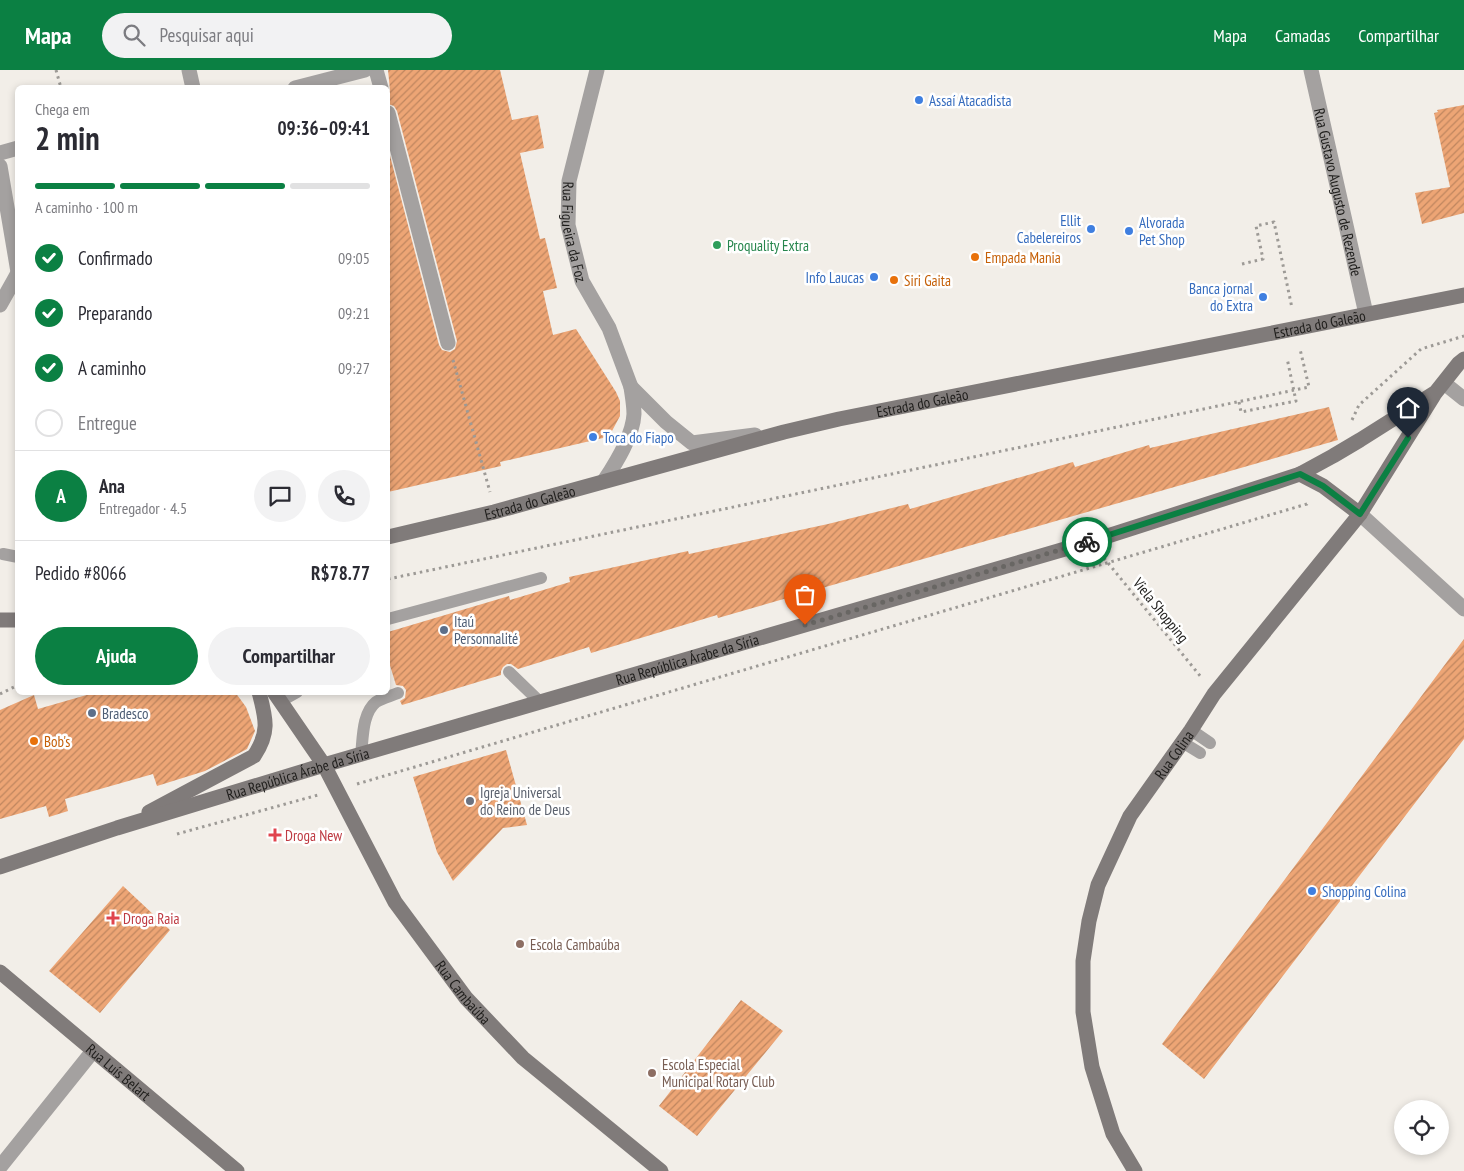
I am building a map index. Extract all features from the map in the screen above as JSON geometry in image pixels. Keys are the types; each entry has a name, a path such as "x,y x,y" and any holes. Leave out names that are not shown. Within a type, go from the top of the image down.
{"main road":[{"name":"Estrada do Galeão","path":"390,536 494,512 604,480 784,432 1464,295"},
{"name":"Rua República Árabe da Síria","path":"0,867 117,828 324,765 1089,542 1300,474 1360,440 1440,388 1462,361"},
{"name":"Rua Colina","path":"1135,1171 1113,1134 1092,1067 1083,1012 1083,961 1089,921 1098,885 1130,816 1214,694 1360,514 1440,388"},
{"path":"1300,474 1323,486 1360,514"},
{"path":"0,620 15,620"},
{"path":"117,828 254,756 262,744 266,728 260,695"},
{"name":"Rua Cambaúba","path":"278,697 324,765 395,902 466,998 523,1058 661,1171"},
{"name":"Rua Luís Belart","path":"0,972 237,1171"}],"street":[{"path":"189,70 192,85"},
{"path":"307,85 365,70"},
{"path":"376,70 380,85"},
{"name":"Rua Figueira da Foz","path":"597,70 568,181 568,225 582,281 609,328 631,387 634,414 630,429 616,463 604,480"},
{"name":"Rua Gustavo Augusto de Rezende","path":"1311,70 1366,314"},
{"path":"390,121 448,343"},
{"path":"0,153 15,149"},
{"path":"0,166 15,255"},
{"path":"0,305 15,278"},
{"name":"Rua Figueira da Foz","path":"631,387 666,422 692,442 784,432"},
{"path":"1440,388 1464,399"},
{"path":"1360,514 1464,609"},
{"path":"0,1167 93,1051"}],"lane":[{"path":"3,554 15,556"},
{"path":"390,618 541,578"},
{"path":"509,672 540,702"},
{"path":"361,755 366,720 370,710 377,702 398,693"},
{"path":"1191,730 1210,743"},
{"path":"1182,742 1200,753"}],"path":[{"path":"56,70 60,85"},
{"path":"448,343 494,512"},
{"path":"390,580 1239,402 1241,412 1296,401 1287,358"},
{"name":"Viela Shopping","path":"1089,542 1109,563 1214,694"},
{"path":"0,694 15,687"}],"building":[{"path":"388,70 500,70 512,120 538,115 544,148 520,153 540,239 545,238 557,288 543,291 553,335 576,329 620,401 620,416 612,431 603,438 500,462 501,466 390,492 390,156 439,345 442,350 450,352 455,349 457,341 397,111 394,106 390,105"},
{"path":"1464,105 1464,213 1422,224 1415,193 1450,187 1434,113 1438,112 1437,110"},
{"path":"1329,407 1338,440 718,618 717,615 591,653 589,647 518,669 511,664 507,664 503,667 501,675 402,705 400,701 405,698 406,690 403,686 396,685 390,666 390,631 509,596 510,600 570,582 569,577 688,551 689,554 828,524 908,504 910,509 1073,462 1075,467 1149,445 1150,448"},
{"name":"Shopping Colina","path":"1464,639 1464,739 1204,1079 1162,1044"},
{"path":"34,695 38,709 87,695 237,695 246,707 255,731 247,749 205,771 157,786 153,774 65,799 68,811 49,817 46,806 0,819 0,710"},
{"name":"Igreja Universal do Reino de Deus","path":"506,750 527,825 503,828 453,881 437,852 413,777"},
{"path":"123,886 170,930 100,1013 49,971"},
{"path":"741,1000 783,1031 697,1136 659,1106"}],"way so far":[{"path":"805,625 1087,542"}],"place":[{"name":"Assaí Atacadista","path":"919,100"},
{"name":"Ellit Cabelereiros","path":"1091,229"},
{"name":"Alvorada Pet Shop","path":"1129,231"},
{"name":"Proquality Extra","path":"717,245"},
{"name":"Empada Mania","path":"975,257"},
{"name":"Info Laucas","path":"874,277"},
{"name":"Siri Gaita","path":"894,280"},
{"name":"Banca jornal do Extra","path":"1263,297"},
{"name":"Toca do Fiapo","path":"593,437"},
{"name":"Itaú Personnalité","path":"444,630"},
{"name":"Bradesco","path":"92,713"},
{"name":"Bob's","path":"34,741"},
{"name":"Igreja Universal do Reino de Deus","path":"470,801"},
{"name":"Droga New","path":"275,835"},
{"name":"Shopping Colina","path":"1312,891"},
{"name":"Droga Raia","path":"113,918"},
{"name":"Escola Cambaúba","path":"520,944"},
{"name":"Escola Especial Municipal Rotary Club","path":"652,1073"}],"route":[{"path":"1087,542 1300,474 1323,486 1360,514 1408,438"}]}
